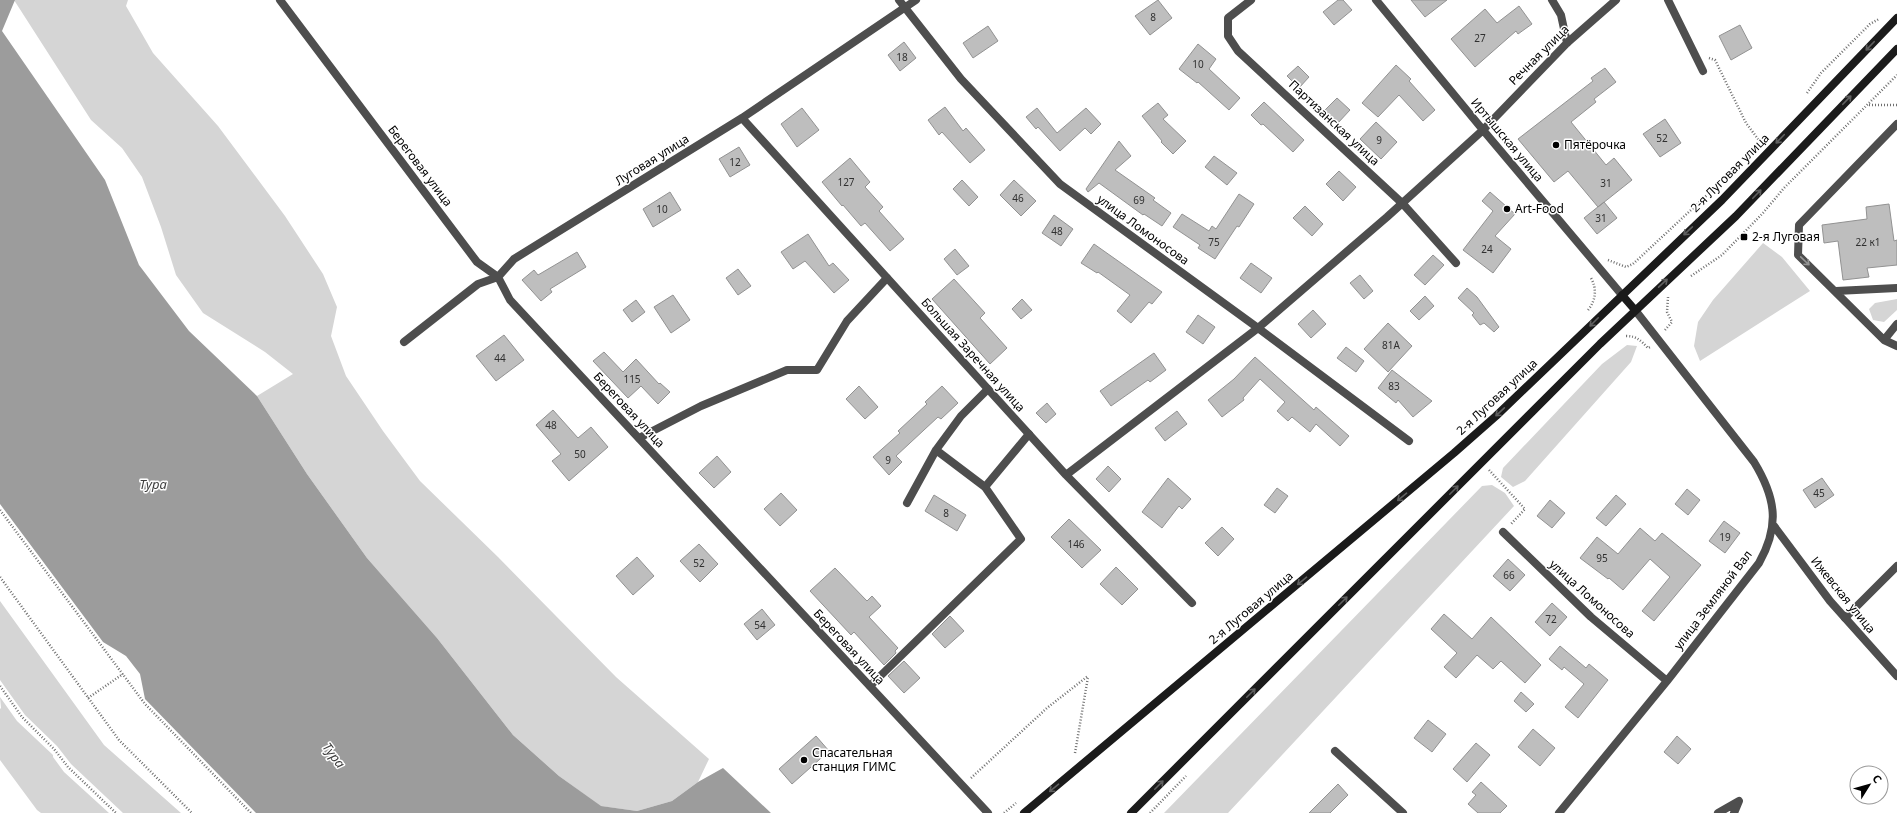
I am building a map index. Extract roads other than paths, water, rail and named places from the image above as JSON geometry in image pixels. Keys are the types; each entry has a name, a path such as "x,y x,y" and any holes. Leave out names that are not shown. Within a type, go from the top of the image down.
{"main road":[{"name":"2-я Луговая улица","path":"1024,813 1454,453 1496,416 1722,200 1897,18"},
{"path":"1132,813 1635,310 1736,216 1897,48"},
{"path":"1622,295 1635,310"}],"street":[{"name":"Береговая улица","path":"280,0 477,262 498,276 510,300 988,813"},
{"name":"улица Ломоносова","path":"899,0 961,79 1060,184 1258,328 1409,441"},
{"name":"Луговая улица","path":"404,342 478,284 498,276 514,259 742,118 916,0"},
{"name":"Партизанская улица","path":"1251,0 1228,18 1228,36 1238,51 1403,204 1456,263"},
{"name":"Иртышская улица","path":"1376,0 1622,295"},
{"path":"1552,0 1561,15 1566,43"},
{"name":"Речная улица","path":"1066,475 1258,328 1403,204 1483,130 1566,43 1616,0"},
{"path":"1668,0 1703,71"},
{"name":"Большая Заречная улица","path":"742,118 1066,475 1192,604"},
{"path":"1897,124 1799,225 1798,255 1884,340 1897,346"},
{"path":"639,438 700,406 787,370 817,370 847,321 887,278"},
{"path":"1836,291 1897,288"},
{"name":"улица Земляной Вал","path":"1559,813 1759,563 1767,548 1774,526 1768,490 1763,475 1635,310"},
{"path":"1884,340 1897,324"},
{"path":"907,503 936,450 961,416 988,389"},
{"path":"985,487 1029,434"},
{"path":"870,686 1021,539 985,487 936,450"},
{"name":"Ижевская улица","path":"1774,526 1845,618 1897,676"},
{"name":"улица Ломоносова","path":"1503,532 1591,617 1666,681"},
{"path":"1845,618 1897,566"},
{"path":"1335,751 1403,813"},
{"path":"1718,813 1739,801 1734,813"}],"water":[{"name":"Тура","path":"0,0 15,0 2,31 105,180 139,265 189,331 257,396 307,474 367,558 437,638 513,735 559,776 601,806 637,811 672,801 698,782 723,768 771,813 256,813 145,699 140,674 126,656 103,642 0,504"}],"place":[{"name":"Пятёрочка","path":"1556,145"},
{"name":"Art-Food","path":"1507,209"},
{"name":"2-я Луговая","path":"1744,237"},
{"name":"Спасательная станция ГИМС","path":"804,760"}]}
